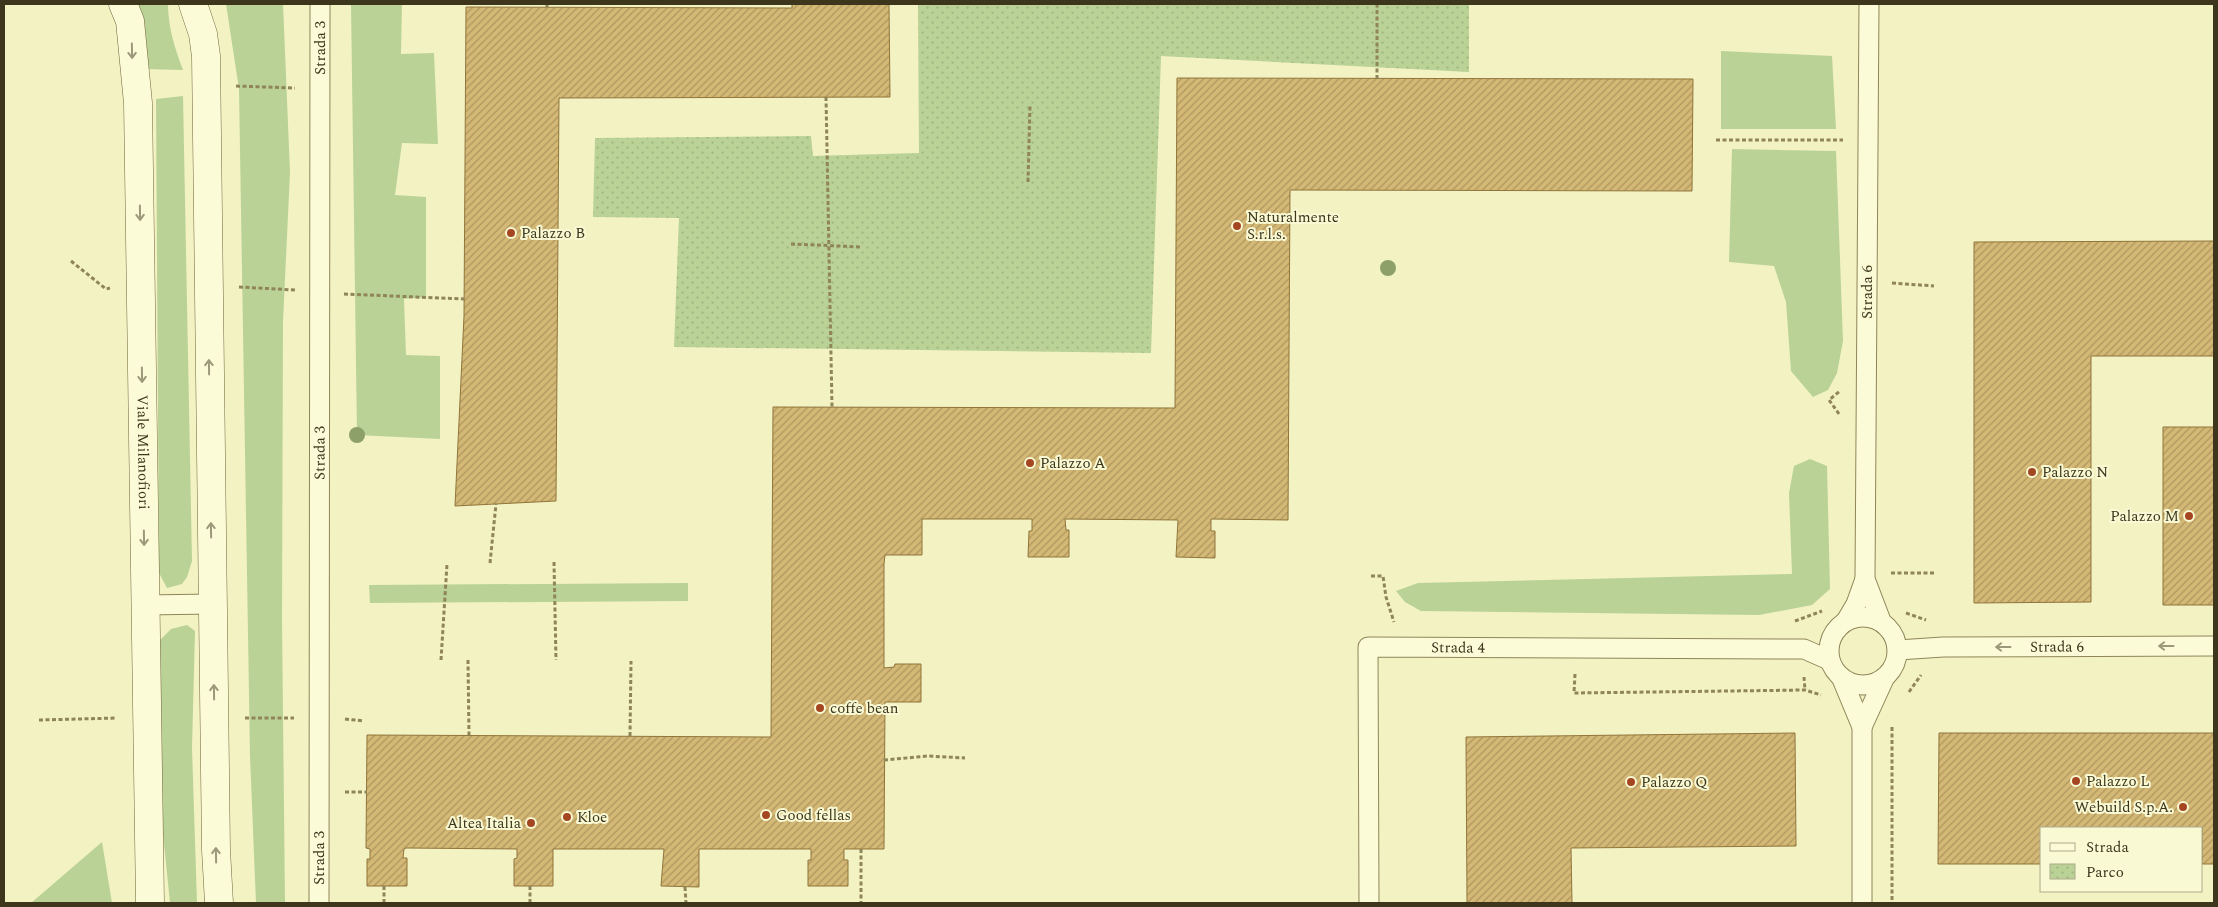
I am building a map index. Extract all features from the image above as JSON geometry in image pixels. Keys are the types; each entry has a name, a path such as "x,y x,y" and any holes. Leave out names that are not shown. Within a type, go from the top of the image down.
{"main road":[{"name":"Viale Milanofiori","path":"123,4 130,21 133,70 138,103 144,605 150,903"},
{"path":"193,4 203,34 206,56 212,604 216,850 219,903"}],"lane":[{"name":"Strada 3","path":"319,903 320,4"},
{"name":"Strada 6","path":"1846,621 1856,604 1865,579 1869,4"},
{"name":"Strada 6","path":"1865,579 1881,621"},
{"path":"144,605 212,604"},
{"path":"1846,621 1858,617 1869,617 1881,621 1890,629 1896,639 1898,650 1892,671 1884,679 1862,727"},
{"name":"Strada 4","path":"1369,903 1368,647 1804,649 1831,638 1837,628 1846,621"},
{"path":"1831,638 1829,660 1834,671 1842,679 1852,684 1863,686 1884,679"},
{"name":"Strada 6","path":"1898,650 1952,647 2214,646"},
{"name":"Strada 4","path":"1804,649 1829,660"},
{"path":"1842,679 1862,727 1862,903"}],"path":[{"path":"1377,4 1377,79"},
{"path":"826,97 832,407"},
{"path":"1028,182 1030,106"},
{"path":"1716,140 1868,140"},
{"path":"791,244 862,247"},
{"path":"336,293 464,299"},
{"path":"1843,382 1840,390 1829,400 1844,421"},
{"path":"490,563 496,504"},
{"path":"554,562 556,660"},
{"path":"441,660 447,564"},
{"path":"1865,579 1889,579 1889,573 1934,573"},
{"path":"1371,576 1383,576 1386,597 1394,623 1404,623"},
{"path":"1794,622 1822,612 1826,603"},
{"path":"1898,609 1922,619 1931,620"},
{"path":"468,660 468,736"},
{"path":"630,736 631,661"},
{"path":"1575,667 1574,694 1804,690 1823,696"},
{"path":"1862,727 1893,727 1892,903"},
{"path":"884,760 928,756 965,758"},
{"path":"339,793 367,792"},
{"path":"861,849 861,903"},
{"path":"384,886 384,903"},
{"path":"530,886 530,903"},
{"path":"686,887 686,903"}],"green space":[{"path":"137,4 168,4 172,38 183,70 145,69"},
{"path":"226,4 283,4 290,172 283,322 282,620 285,903 256,903 250,756 239,89"},
{"path":"351,4 402,4 401,54 434,53 438,144 402,143 395,195 426,197 426,297 404,299 406,355 440,356 440,439 357,435"},
{"path":"918,4 1469,4 1469,72 1161,56 1151,353 674,347 679,218 593,217 595,138 811,136 813,156 919,153"},
{"path":"1721,51 1832,56 1836,129 1721,129"},
{"path":"183,96 192,561 187,577 182,584 167,588 159,573 156,99"},
{"path":"1732,149 1836,151 1843,341 1837,373 1828,390 1813,397 1791,371 1786,302 1774,266 1729,262"},
{"path":"1810,459 1827,466 1830,589 1812,605 1759,615 1421,611 1405,602 1396,591 1418,583 1792,574 1789,493 1794,466"},
{"path":"688,583 688,601 370,603 369,585"},
{"path":"187,625 195,631 192,748 197,903 170,903 158,784 159,641 171,629"},
{"path":"102,842 112,903 31,903"}],"building":[{"name":"Palazzo B","path":"792,4 889,4 890,97 559,98 556,501 455,506 464,316 466,7 792,8"},
{"name":"Palazzo A","path":"1177,78 1693,79 1692,191 1290,190 1288,520 1211,519 1211,531 1215,531 1215,558 1176,557 1178,520 1065,519 1066,530 1069,530 1069,557 1028,557 1029,531 1032,531 1032,519 922,519 922,555 885,555 884,564 884,668 894,667 895,664 921,664 921,702 885,702 884,849 844,849 844,860 848,860 848,886 808,886 808,860 811,860 811,849 699,849 699,887 661,886 664,849 553,849 553,886 514,886 514,859 517,858 517,849 406,848 404,849 403,858 407,858 407,886 367,886 367,859 370,859 370,849 366,848 367,735 771,737 773,407 1175,408"},
{"name":"Palazzo N","path":"2214,241 2214,356 2091,356 2091,602 1974,603 1974,242"},
{"name":"Palazzo M","path":"2163,427 2214,427 2214,605 2163,605"},
{"name":"Palazzo Q","path":"1795,733 1796,846 1571,848 1572,903 1467,903 1466,737"},
{"name":"Palazzo L","path":"1939,733 2214,733 2214,864 2203,864 2203,827 2040,827 2040,864 1938,864"}],"place":[{"name":"Naturalmente S.r.l.s.","path":"1237,226"},
{"name":"Palazzo B","path":"511,233"},
{"name":"Palazzo A","path":"1030,463"},
{"name":"Palazzo N","path":"2032,472"},
{"name":"Palazzo M","path":"2189,516"},
{"name":"coffe bean","path":"820,708"},
{"name":"Palazzo L","path":"2076,781"},
{"name":"Palazzo Q","path":"1631,782"},
{"name":"Webuild S.p.A.","path":"2183,807"},
{"name":"Good fellas","path":"766,815"},
{"name":"Kloe","path":"567,817"},
{"name":"Altea Italia","path":"531,823"}]}
